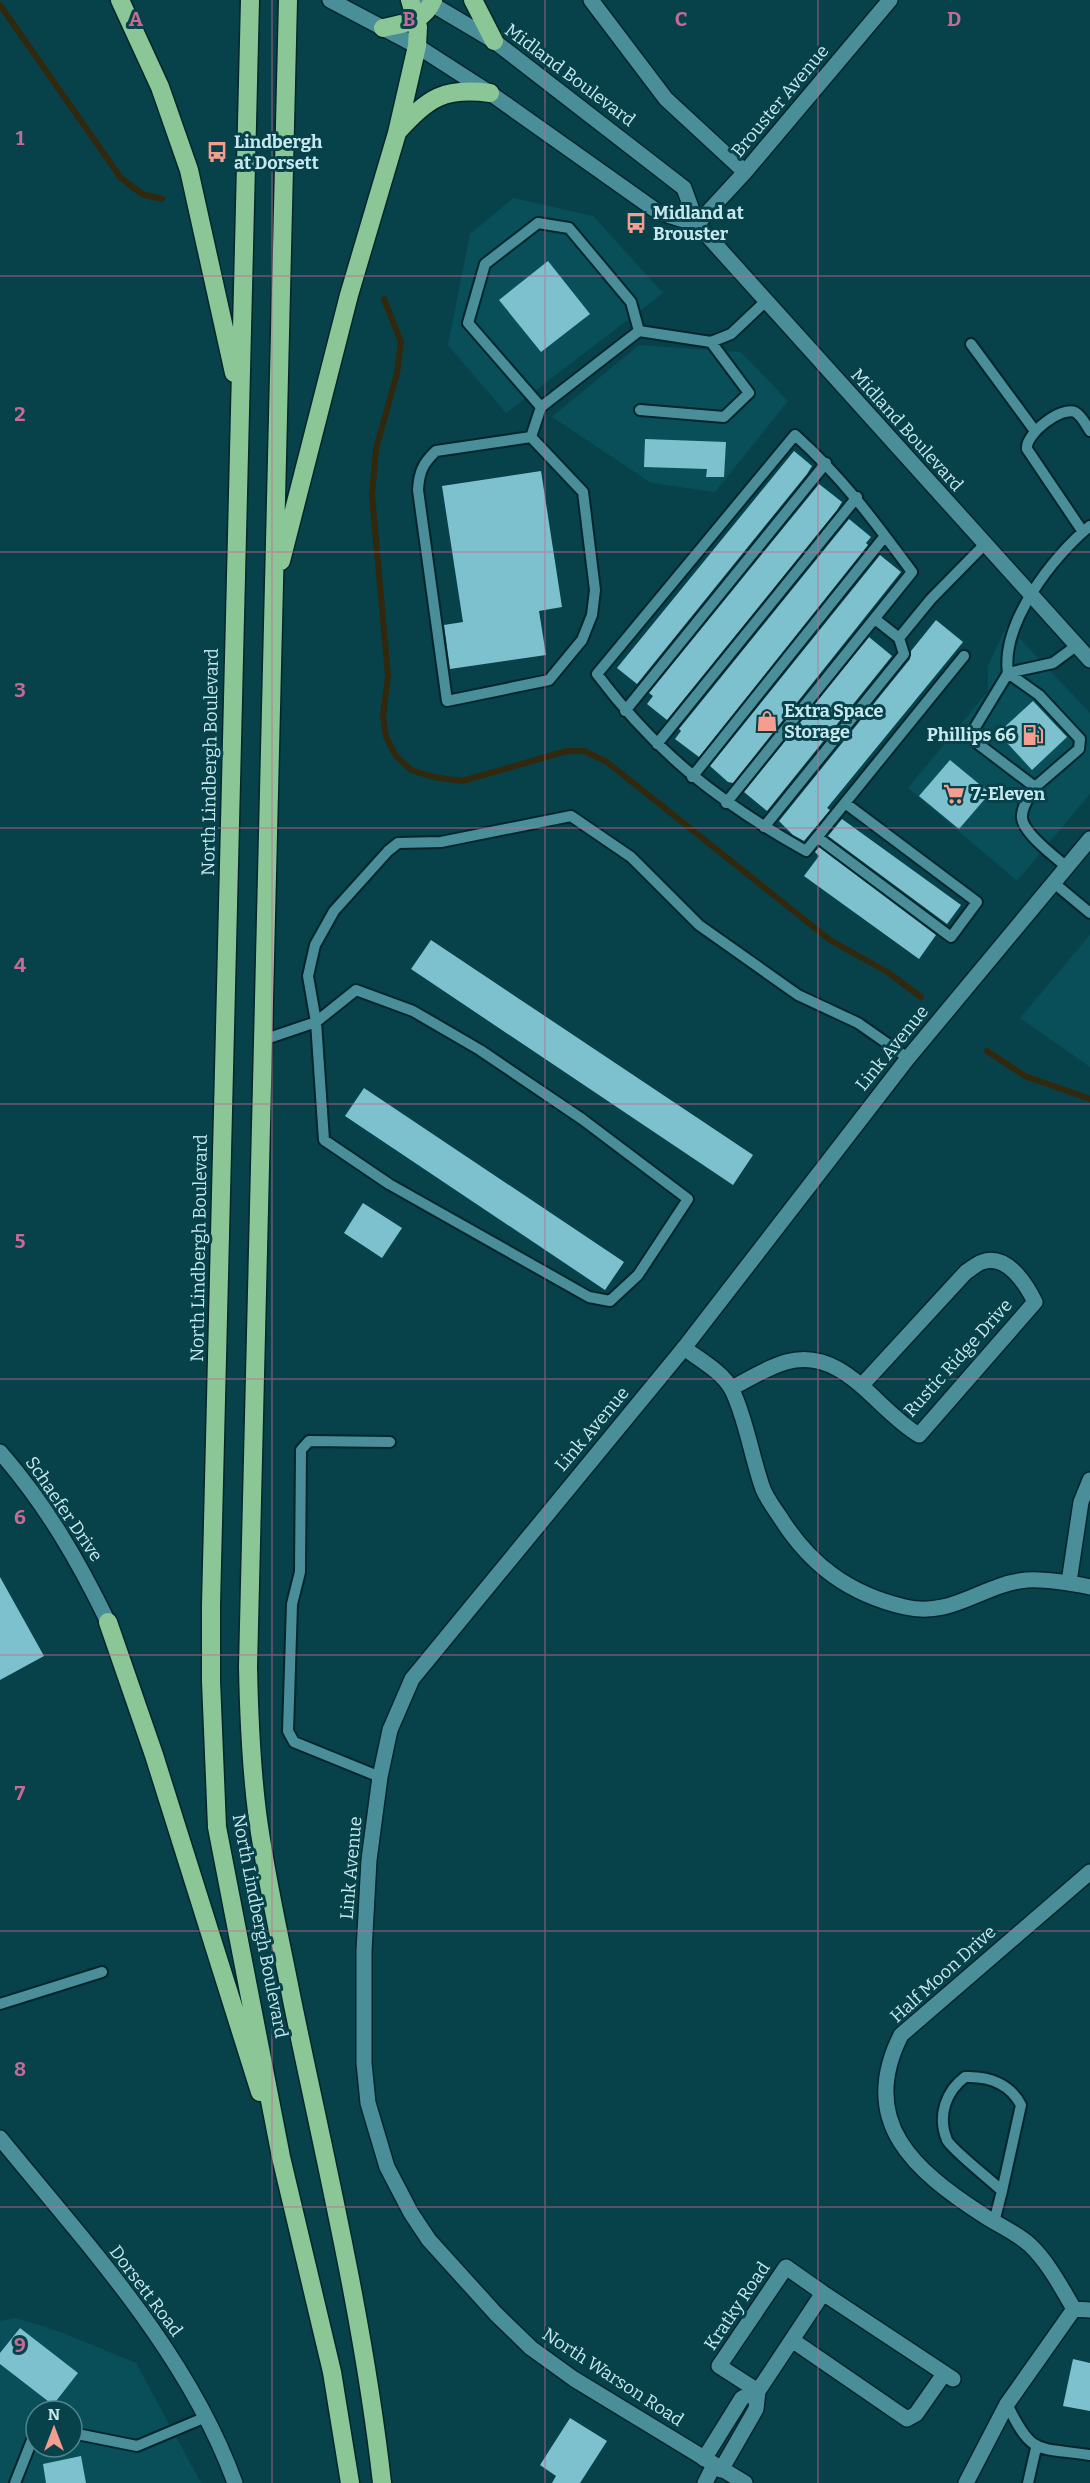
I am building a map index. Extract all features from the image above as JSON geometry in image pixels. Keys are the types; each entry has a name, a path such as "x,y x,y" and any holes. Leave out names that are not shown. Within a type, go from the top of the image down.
{"highway":[{"path":"120,0 160,87 189,170 203,229 216,302 239,394"},
{"name":"North Lindbergh Boulevard","path":"250,0 239,394 211,1681 217,1827 281,2157 332,2372 350,2483"},
{"name":"North Lindbergh Boulevard","path":"288,0 248,1667 250,1739 257,1814 270,1888 344,2253 370,2399 382,2483"},
{"path":"274,586 299,497 308,449 349,295 397,133 417,46 417,21 410,0"},
{"path":"473,0 494,41"},
{"path":"383,28 417,21 426,15 430,1"},
{"path":"397,133 427,102 443,94 455,90 490,93"},
{"path":"108,1622 154,1755 281,2157"}],"street":[{"path":"591,0 666,99 745,172"},
{"name":"Brouster Avenue","path":"696,224 745,172 890,0"},
{"name":"Midland Boulevard","path":"430,1 494,41 684,188 696,224 1090,660"},
{"path":"334,2 417,46 490,93 658,212 696,224"},
{"name":"Link Avenue","path":"376,2138 368,2103 363,2025 369,1860 380,1777 390,1730 412,1679 684,1348 908,1058 1090,838"},
{"name":"Rustic Ridge Drive","path":"732,1388 783,1362 795,1359 835,1365 861,1385 906,1427 919,1435 1035,1302 1026,1284 1012,1270 997,1261 983,1262 966,1272 861,1385"},
{"path":"684,1348 732,1388 764,1492 811,1560 838,1580 869,1597 907,1607 936,1609 964,1602 995,1588 1026,1580 1069,1582 1090,1587"},
{"name":"Schaefer Drive","path":"0,1452 20,1475 78,1559 108,1622"},
{"path":"1069,1582 1081,1502 1090,1480"},
{"name":"Half Moon Drive","path":"1074,2309 1045,2262 1029,2244 958,2199 917,2166 895,2136 886,2110 886,2081 891,2056 901,2036 1089,1874"},
{"name":"Dorsett Road","path":"0,2138 132,2300 206,2416 223,2450 235,2483"},
{"name":"North Warson Road","path":"376,2138 392,2176 429,2240 496,2314 531,2348 574,2379 745,2483"},
{"name":"Kratky Road","path":"758,2391 720,2366 786,2267 948,2377 916,2414 907,2419 792,2340"},
{"path":"705,2483 713,2465 756,2409 758,2391 823,2293"},
{"path":"966,2483 1007,2404 1074,2309 1090,2310"}],"lane":[{"path":"540,407 468,323 484,264 538,223 569,228 630,302 639,331"},
{"path":"531,437 540,407 639,331 711,342 731,334 766,301"},
{"path":"640,410 724,417 749,393 711,342"},
{"path":"971,344 1035,431"},
{"path":"1035,787 977,743 974,729 1008,674 1007,663 1013,628 1030,596 1087,529 1027,449 1026,441 1035,431 1063,411 1073,411 1080,416 1090,431"},
{"path":"726,802 912,572 857,497 826,463 795,435 597,674 625,711 692,777 726,802 764,827 806,851 964,656"},
{"path":"531,437 583,492 595,590 592,615 582,640 549,680 447,701 418,490 418,473 436,451 531,437"},
{"path":"625,711 826,463"},
{"path":"657,744 857,497"},
{"path":"692,777 885,536"},
{"path":"899,638 931,599 984,545"},
{"path":"764,827 904,654 899,638 875,619"},
{"path":"1008,674 1053,663 1076,646"},
{"path":"1008,674 1039,695 1080,739 1079,749 1035,787 1023,808 1022,818 1026,827 1067,867"},
{"path":"817,837 951,937 977,902 845,803"},
{"path":"263,1040 316,1023 356,990 413,1011 480,1050 582,1119 688,1199 638,1275 610,1301 589,1297 389,1184 324,1140 316,1023 308,976 315,945 334,911 388,851 398,843 451,840 512,825 571,816 631,857 699,926 798,995 858,1023 908,1058"},
{"path":"1054,883 1090,913"},
{"path":"380,1777 294,1742 288,1731 292,1604 300,1572 301,1450 309,1441 390,1442"},
{"path":"0,2004 102,1972"},
{"path":"994,2222 1002,2191 1022,2104 1014,2091 992,2080 965,2077 951,2087 942,2113 947,2141 1002,2191"},
{"path":"1007,2404 1022,2434 1036,2448 1090,2455"},
{"path":"84,2435 137,2446 206,2416"},
{"path":"1028,2483 1036,2448"},
{"path":"15,2483 25,2459"}],"shaded area":[{"path":"513,198 593,216 663,293 506,413 448,345 470,234"},
{"path":"639,345 741,352 788,401 715,492 651,483 552,417"},
{"path":"1007,625 1090,713 1090,794 1017,881 908,788 988,691 988,666"},
{"path":"1090,935 1090,1067 1020,1018"},
{"path":"16,2318 58,2331 136,2363 201,2483 0,2483 0,2321"}],"building":[{"path":"548,261 590,314 541,352 499,300"},
{"path":"645,439 726,442 724,477 706,477 707,469 644,467"},
{"path":"794,451 812,466 807,474 637,684 617,668"},
{"path":"541,471 562,607 539,611 546,655 450,669 444,625 463,622 442,486"},
{"path":"819,484 842,502 837,510 667,720 647,704 653,696 649,693"},
{"path":"849,519 871,537 866,543 868,545 699,757 675,739 681,731 679,729"},
{"path":"880,555 901,572 733,783 728,782 710,766"},
{"path":"936,620 963,642 827,808 830,810 804,841 793,835 779,821 910,659 911,651"},
{"path":"869,637 892,656 767,811 744,792"},
{"name":"Phillips 66","path":"1033,701 1067,737 1032,770 998,733"},
{"name":"7-Eleven","path":"950,760 990,793 959,829 919,796"},
{"path":"842,819 961,905 947,924 828,836"},
{"path":"819,847 936,935 919,959 804,876 819,856 815,852"},
{"path":"431,940 753,1155 733,1185 411,969"},
{"path":"364,1088 624,1262 605,1290 345,1116"},
{"path":"363,1203 402,1228 382,1258 344,1233"},
{"path":"0,1577 44,1656 0,1680"},
{"path":"20,2328 78,2373 58,2399 45,2399 0,2364 0,2353"},
{"path":"1073,2359 1090,2363 1090,2411 1063,2406"},
{"path":"570,2418 607,2441 580,2483 552,2483 556,2476 540,2465"},
{"path":"67,2459 82,2459 86,2483 46,2483 43,2464"}],"waterway":[{"path":"0,5 121,178 142,194 162,199"},
{"path":"384,299 401,342 397,373 376,449 372,495 388,676 383,716 386,737 396,756 411,770 433,777 462,781 567,751 584,751 607,762 830,940 889,973 921,997"},
{"path":"987,1051 1025,1076 1090,1099"}],"place":[{"name":"Lindbergh at Dorsett","path":"217,152"},
{"name":"Midland at Brouster","path":"636,223"},
{"name":"Extra Space Storage","path":"767,721"},
{"name":"Phillips 66","path":"1033,735"},
{"name":"7-Eleven","path":"954,794"}]}
